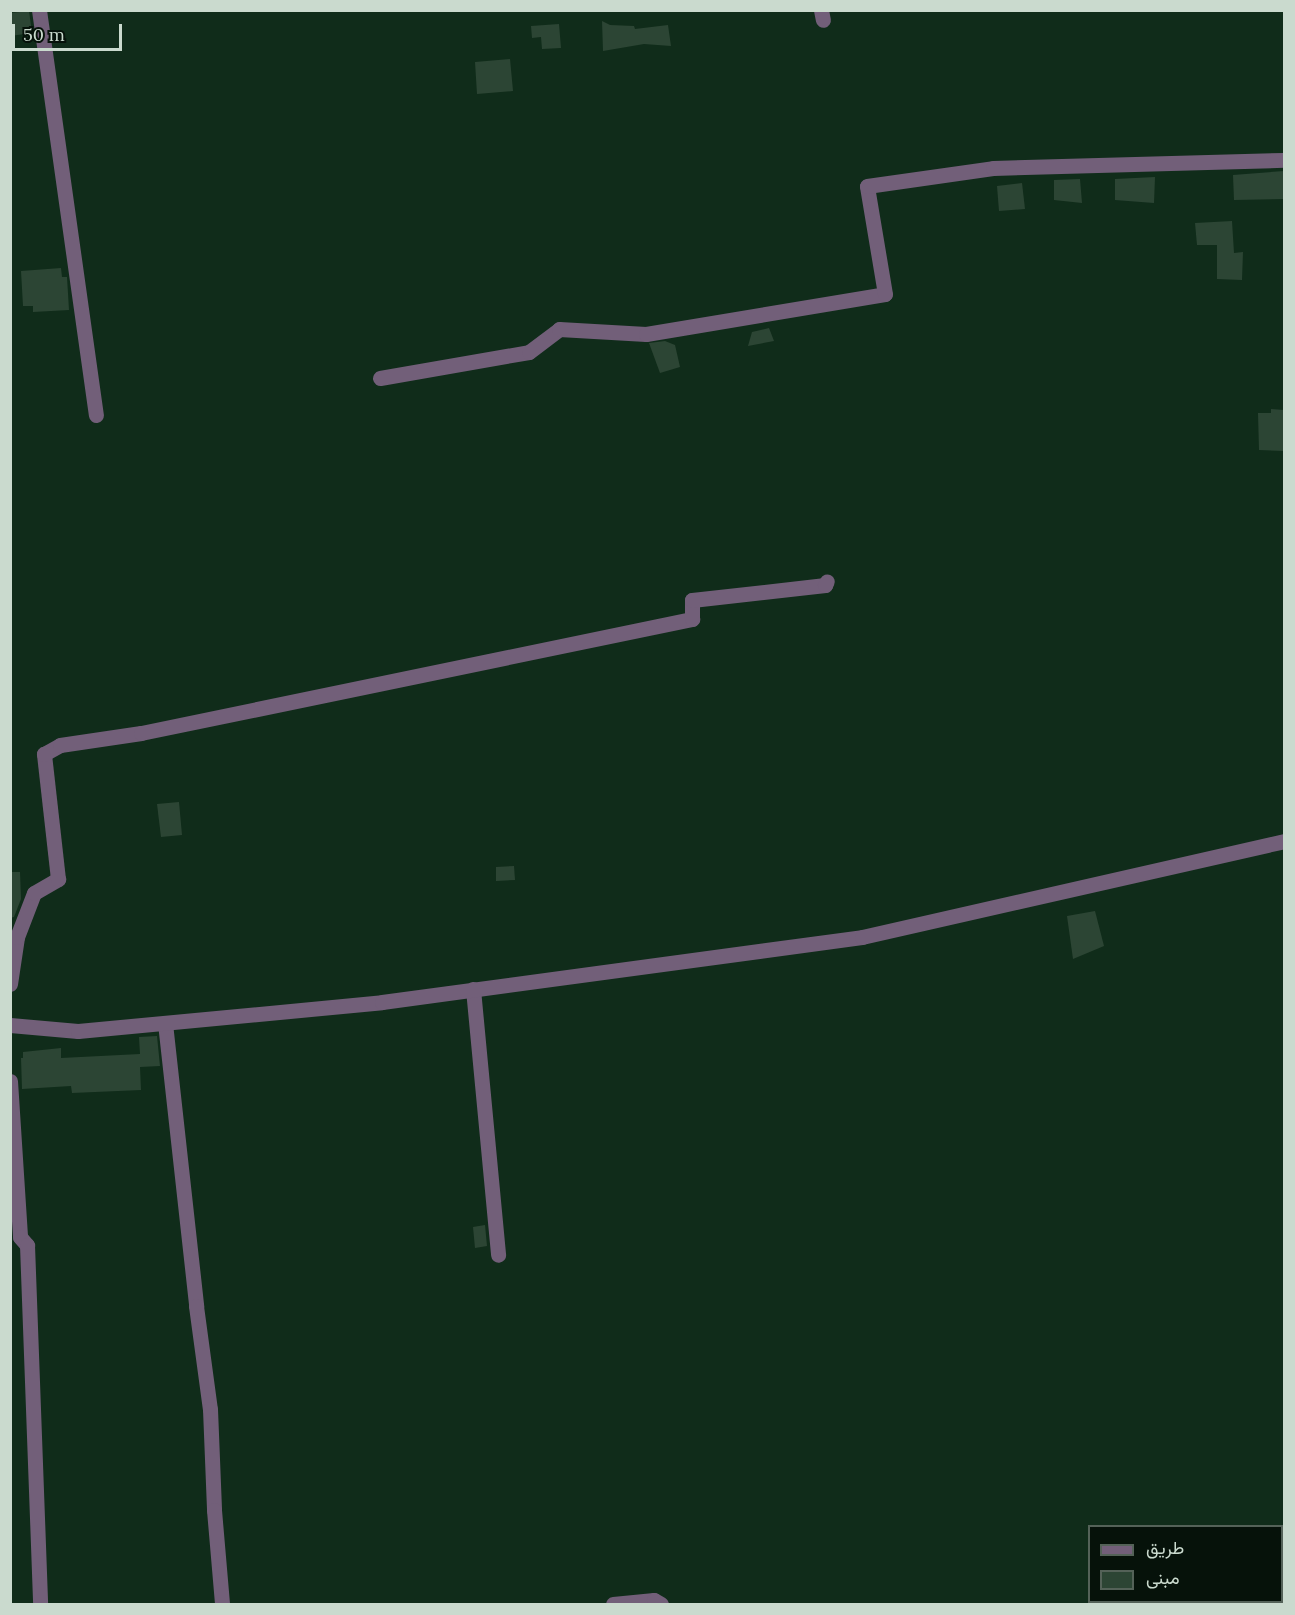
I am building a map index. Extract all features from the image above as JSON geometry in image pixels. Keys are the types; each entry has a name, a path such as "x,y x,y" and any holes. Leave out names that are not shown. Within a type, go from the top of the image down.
{"street":[{"path":"39,10 96,415"},
{"path":"380,378 529,352 559,329 646,334 885,294 867,186 993,168 1284,160"},
{"path":"10,984 17,937 34,894 58,879 44,754 60,745 141,734 692,620 692,600 825,585 827,581"},
{"path":"10,1025 78,1031 382,1002 862,937 1284,841"},
{"path":"473,989 498,1255"},
{"path":"165,1023 196,1306 210,1409 214,1510 222,1605"},
{"path":"10,1081 20,1237 27,1245 40,1605"},
{"path":"613,1605 654,1600 661,1605"}],"building":[{"path":"29,11 32,33 10,36 10,13"},
{"path":"602,21 610,25 634,26 635,29 668,25 671,46 644,44 603,51"},
{"path":"559,24 561,48 542,49 541,37 532,38 531,26"},
{"path":"510,59 513,91 477,94 475,62"},
{"path":"1284,171 1284,199 1234,200 1233,175"},
{"path":"1155,177 1154,203 1115,200 1115,179"},
{"path":"1080,179 1082,203 1054,200 1054,180"},
{"path":"1022,183 1025,209 999,211 997,186"},
{"path":"1232,221 1234,253 1243,252 1242,280 1217,279 1217,245 1197,245 1195,223"},
{"path":"61,268 62,277 67,277 69,310 33,312 33,306 23,306 21,271"},
{"path":"769,328 774,341 748,346 752,332"},
{"path":"665,341 675,345 680,367 660,373 649,343"},
{"path":"1271,409 1284,410 1284,451 1259,450 1258,413 1271,413"},
{"path":"179,802 182,835 161,837 157,804"},
{"path":"514,866 515,880 496,881 496,867"},
{"path":"10,872 20,872 21,899 14,917 10,918"},
{"path":"1095,911 1104,946 1073,959 1067,916"},
{"path":"157,1036 160,1066 140,1067 141,1090 72,1093 71,1086 22,1089 21,1058 23,1058 23,1052 61,1048 61,1058 140,1054 139,1037"},
{"path":"485,1225 487,1246 475,1248 473,1227"}]}
